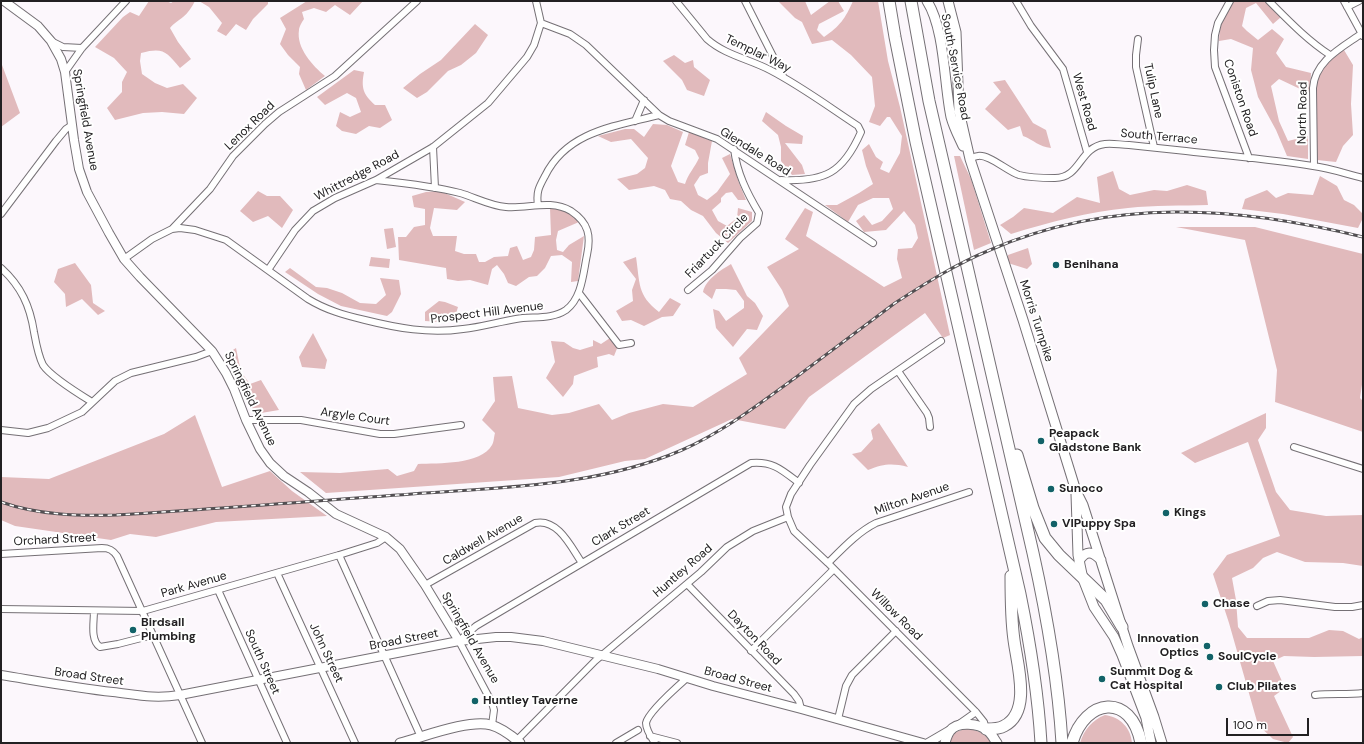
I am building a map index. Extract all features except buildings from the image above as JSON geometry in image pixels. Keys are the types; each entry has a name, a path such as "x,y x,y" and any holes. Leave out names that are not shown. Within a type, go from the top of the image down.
{"highway":[{"path":"889,1 916,142 1010,550 1031,656 1038,700 1041,743"},
{"path":"911,1 929,101 1049,628 1055,668 1062,743"},
{"path":"978,316 1032,508 1038,523 1045,538 1052,547 1106,600 1122,627"},
{"path":"986,729 998,728 1008,724 1015,716 1020,704 1021,684 1012,623 1010,550"},
{"path":"1072,743 1076,732 1088,716 1098,709 1109,707 1120,709 1130,717 1137,727 1141,743"}],"main road":[{"name":"Springfield Avenue","path":"4,1 38,26 51,41 61,59 65,72 79,169 87,192 124,259 212,351 234,388 246,420 260,449 270,463 284,476 336,514 386,537 393,542 404,553 426,585 459,641"},
{"name":"South Service Road","path":"927,1 935,15 940,37 952,119 956,131 970,159"},
{"path":"948,1 956,32 959,111 970,159"},
{"name":"Morris Turnpike","path":"970,159 1023,320 1076,491 1083,505 1135,668 1154,717 1162,743"},
{"name":"Morris Turnpike","path":"1076,491 1079,561 1082,576 1094,608 1114,638 1122,655 1146,718 1151,743"},
{"path":"1079,561 1084,554 1089,553 1101,560"},
{"name":"Broad Street","path":"1,675 148,698 180,695 321,669 459,641 496,637 526,638 658,669 712,686 923,743"},
{"path":"403,743 421,737 483,724 506,732 518,742"},
{"path":"928,743 954,727 970,725 979,726 986,729 997,743"},
{"path":"946,743 948,734 954,727"},
{"path":"899,736 905,743"}],"street":[{"path":"65,72 82,48 126,1"},
{"name":"Lenox Road","path":"124,259 152,238 172,228 210,189 233,156 265,124 279,112 334,76 417,1"},
{"path":"536,1 541,23"},
{"name":"Templar Way","path":"676,1 712,44 783,77 860,129 861,132 851,152 844,162 833,171 818,178 808,180 779,180"},
{"path":"745,1 783,77"},
{"name":"West Road","path":"1016,1 1031,26 1062,69 1087,152"},
{"name":"Coniston Road","path":"1230,1 1218,23 1215,35 1215,67 1249,158"},
{"path":"1269,1 1314,44 1330,55"},
{"path":"1344,1 1362,35"},
{"path":"1348,7 1359,1"},
{"name":"Glendale Road","path":"541,23 570,34 586,45 669,122 717,139 734,149 873,243"},
{"name":"Whittredge Road","path":"268,270 295,230 313,211 336,198 376,180 433,147 476,114 493,98 527,57 534,45 541,23"},
{"name":"North Road","path":"1314,166 1313,80 1316,72 1330,55 1362,35"},
{"name":"Tulip Lane","path":"1138,39 1136,68 1154,147"},
{"path":"51,41 63,47 82,48"},
{"path":"635,121 644,100"},
{"path":"538,205 536,196 539,188 553,161 564,150 588,135 600,130 659,114"},
{"path":"1,214 56,141 66,129 72,125"},
{"name":"South Terrace","path":"1087,152 1104,144 1154,147 1314,166 1363,178"},
{"path":"433,147 435,188"},
{"name":"Friartuck Circle","path":"688,290 708,274 740,238 757,223 759,213 750,199 736,166 734,149"},
{"path":"970,159 978,156 988,157 1000,165 1019,174 1031,177 1057,178 1073,172 1087,152"},
{"name":"Prospect Hill Avenue","path":"172,228 187,228 226,240 308,299 323,308 382,324 418,331 463,329 518,318 550,316 565,310 575,301 579,292 590,241 586,227 577,216 566,209 553,205 504,207 458,193 435,188 376,180"},
{"path":"1,268 11,277 24,297 31,315 40,357 44,366 74,391 92,402"},
{"path":"579,292 619,345 631,343"},
{"path":"788,517 786,507 787,502 798,483 854,404 871,389 940,341"},
{"path":"1,430 20,433 39,431 82,412 115,381 131,373 212,351"},
{"path":"898,371 927,413 930,428"},
{"name":"Argyle Court","path":"246,420 301,420 380,434 394,434 461,425"},
{"path":"1294,447 1363,469"},
{"name":"Clark Street","path":"459,641 476,626 751,463 764,462 770,464 777,467 798,483"},
{"name":"Milton Avenue","path":"828,562 866,528 876,523 969,492"},
{"name":"Willow Road","path":"788,517 794,531 828,562 976,712 984,722 986,729"},
{"name":"Huntley Road","path":"518,742 602,655 701,572 727,547 753,531 788,517"},
{"name":"Caldwell Avenue","path":"426,585 540,522 548,523 556,527 582,563"},
{"name":"Park Avenue","path":"1,609 143,611 339,555 377,543 386,537"},
{"name":"Orchard Street","path":"1,554 108,548 113,550 143,611 202,743"},
{"path":"339,555 421,737"},
{"path":"751,651 834,569"},
{"name":"John Street","path":"277,573 355,743"},
{"name":"Dayton Road","path":"687,584 794,694 799,701 800,709"},
{"name":"South Street","path":"218,590 286,743"},
{"path":"1257,606 1268,601 1280,600 1335,607 1352,607 1363,605"},
{"path":"94,610 94,639 96,644 100,647 153,635"},
{"path":"838,719 846,686 852,675 896,631"},
{"name":"Springfield Avenue","path":"459,641 492,702 494,710 492,726"},
{"path":"655,743 650,736 646,724 650,714 687,678"},
{"path":"1315,695 1329,693 1363,693"},
{"path":"954,727 976,712"},
{"path":"616,743 638,730"},
{"path":"650,736 677,743"}],"shaded area":[{"path":"149,1 166,1 171,3 174,1 195,1 187,14 170,28 178,42 191,59 180,68 164,52 149,51 141,53 140,61 142,74 155,83 167,88 183,84 197,98 184,114 162,112 143,113 115,120 107,108 122,92 122,82 127,72 114,58 95,47 123,17 130,12 139,16"},
{"path":"199,1 268,1 268,4 253,19 246,30 236,24 226,36 217,31 222,23 209,7"},
{"path":"307,1 363,1 350,15 335,5 326,12 314,8 302,12 304,19 299,29 300,43 306,56 325,76 306,90 299,74 300,67 280,44 286,29 280,18"},
{"path":"778,1 805,1 811,15 830,1 838,1 844,11 819,24 817,30 824,37 842,22 853,1 878,1 888,61 900,107 950,335 943,338 925,313 809,397 785,429 732,419 645,459 625,461 559,477 326,493 300,472 340,473 388,469 397,476 414,471 418,464 458,462 479,456 486,452 492,445 495,433 482,420 495,401 493,377 512,376 518,408 552,415 569,413 599,404 612,420 629,413 663,404 693,407 747,374 739,358 789,306 782,290 767,267 799,249 785,239 805,208 813,212 806,236 884,287 902,278 897,259 898,249 912,248 918,238 915,225 904,211 886,230 864,232 856,221 864,215 872,225 882,221 893,209 889,198 873,198 858,205 848,222 825,205 837,205 873,184 862,150 869,144 876,157 883,162 880,169 889,173 900,153 902,136 890,117 887,117 880,126 869,122 875,106 872,77 851,55 832,40 812,44 802,22 795,18"},
{"path":"1234,1 1265,1 1281,17 1273,24 1256,3 1246,8 1242,26 1258,40 1272,29 1284,39 1276,53 1286,67 1311,73 1310,92 1279,79 1271,86 1279,121 1288,141 1308,136 1308,159 1287,156 1276,130 1258,97 1251,70 1253,48 1231,39 1219,41 1220,25"},
{"path":"475,24 488,35 476,53 461,65 448,71 427,92 417,98 403,88 441,60"},
{"path":"1344,50 1353,65 1351,104 1353,135 1343,146 1336,162 1317,160 1315,143 1315,82 1322,67 1336,54"},
{"path":"674,55 685,63 693,60 694,67 710,80 704,96 687,90 682,80 663,61"},
{"path":"2,65 20,113 1,127 1,66"},
{"path":"354,70 364,72 363,87 365,94 375,105 385,105 392,120 380,128 369,126 356,134 342,131 336,126 340,112 350,117 361,112 356,98 347,93 325,105 317,97"},
{"path":"1005,80 1033,123 1046,130 1051,148 1043,146 1023,136 1020,126 1008,130 985,109 1001,92 993,82"},
{"path":"766,112 803,136 802,144 785,143 802,165 805,174 792,175 781,161 781,147 778,135 762,121"},
{"path":"653,124 667,125 683,132 671,166 678,182 685,184 699,158 695,150 685,145 689,132 712,141 708,163 708,173 700,176 694,185 698,195 707,200 717,192 730,174 722,158 730,154 746,200 738,200 732,192 726,193 721,198 721,202 712,210 718,221 727,226 737,218 738,208 752,212 752,221 728,243 716,233 703,216 691,210 681,201 670,199 665,190 654,186 629,190 617,179 637,174 645,168 648,158 631,139 611,142 598,136 625,129 634,129 644,137"},
{"path":"954,156 960,156 971,179 991,243 974,250"},
{"path":"1113,171 1119,189 1130,195 1154,190 1167,191 1187,185 1206,191 1208,205 1148,206 1098,212 1040,225 1011,234 1000,225 1024,208 1053,213 1077,197 1100,203 1097,177"},
{"path":"1320,176 1337,186 1344,200 1354,205 1363,214 1363,218 1358,228 1283,214 1242,209 1245,199 1267,190 1276,198 1288,193 1313,195"},
{"path":"258,191 267,196 280,196 293,210 282,228 268,216 253,222 240,211"},
{"path":"440,191 465,202 457,210 434,208 430,228 433,236 457,236 455,251 464,254 476,254 479,262 485,262 494,257 508,256 510,248 517,246 523,260 531,257 534,250 535,237 551,235 550,208 568,211 579,222 558,231 556,240 557,250 563,252 569,245 584,236 578,281 571,282 572,262 562,255 551,256 545,268 537,276 529,277 516,286 508,283 504,274 497,265 492,269 488,285 470,280 458,281 447,279 446,268 399,260 398,237 406,237 414,227 425,225 425,209 414,207 412,196 426,192"},
{"path":"1176,227 1255,227 1363,254 1363,378 1360,398 1363,401 1363,432 1275,402 1277,370 1245,240"},
{"path":"393,228 396,247 387,249 384,229"},
{"path":"1028,248 1032,264 1027,269 1008,263 1008,255"},
{"path":"371,257 390,259 389,268 369,266"},
{"path":"636,257 639,281 643,294 652,306 659,312 670,298 681,304 673,316 662,317 644,326 631,320 622,321 616,311 633,301 632,290 636,279 623,262"},
{"path":"75,263 91,285 93,303 105,311 98,315 82,299 66,307 65,294 54,282 58,269"},
{"path":"731,264 747,296 755,303 763,316 757,330 747,329 733,347 716,328 713,309 719,311 726,321 744,308 744,301 736,290 716,289 712,299 703,292 707,283 711,279"},
{"path":"290,268 316,287 327,288 342,293 360,303 376,304 386,295 380,278 399,280 401,294 392,312 387,316 341,306 318,294 285,272"},
{"path":"439,301 458,307 454,320 441,322 425,321 425,312"},
{"path":"313,333 327,360 325,369 302,367 299,357"},
{"path":"610,338 618,346 614,356 609,354 597,357 598,367 574,376 573,384 563,397 546,378 555,362 551,341 564,342 573,348 580,350 593,346 593,340 601,344"},
{"path":"236,348 241,372 250,384 261,380 279,410 255,414 225,355"},
{"path":"1266,413 1266,428 1258,440 1276,492 1290,510 1326,516 1363,515 1363,566 1343,563 1305,562 1277,552 1263,558 1253,568 1232,578 1236,600 1238,627 1247,638 1309,638 1329,630 1343,631 1359,639 1363,637 1363,656 1284,656 1273,661 1285,688 1274,696 1293,737 1288,743 1273,739 1258,725 1229,623 1213,574 1227,555 1280,536 1248,442 1195,463 1181,453"},
{"path":"195,415 222,487 270,471 292,491 327,516 216,522 156,537 130,534 111,540 15,526 1,520 1,477 49,479 164,434"},
{"path":"879,423 908,467 888,465 879,466 868,470 852,454 861,452 873,439 871,430"},
{"path":"1105,715 1115,718 1124,724 1127,728 1132,743 1080,743 1089,726"},
{"path":"967,729 975,730 981,733 992,743 950,743 953,734"}],"railway":[{"path":"1,502 29,510 58,514 116,515 515,487 616,472 682,450 712,435 795,378 895,303 918,288 977,255 1036,233 1082,221 1128,214 1175,212 1269,218 1316,226 1363,237"}],"place":[{"name":"Benihana","path":"1056,265"},
{"name":"Peapack Gladstone Bank","path":"1041,441"},
{"name":"Sunoco","path":"1051,489"},
{"name":"Kings","path":"1166,513"},
{"name":"VIPuppy Spa","path":"1054,524"},
{"name":"Chase","path":"1205,604"},
{"name":"Birdsall Plumbing","path":"133,630"},
{"name":"Innovation Optics","path":"1207,646"},
{"name":"SoulCycle","path":"1210,657"},
{"name":"Summit Dog & Cat Hospital","path":"1102,679"},
{"name":"Club Pilates","path":"1219,687"},
{"name":"Huntley Taverne","path":"475,701"}]}
